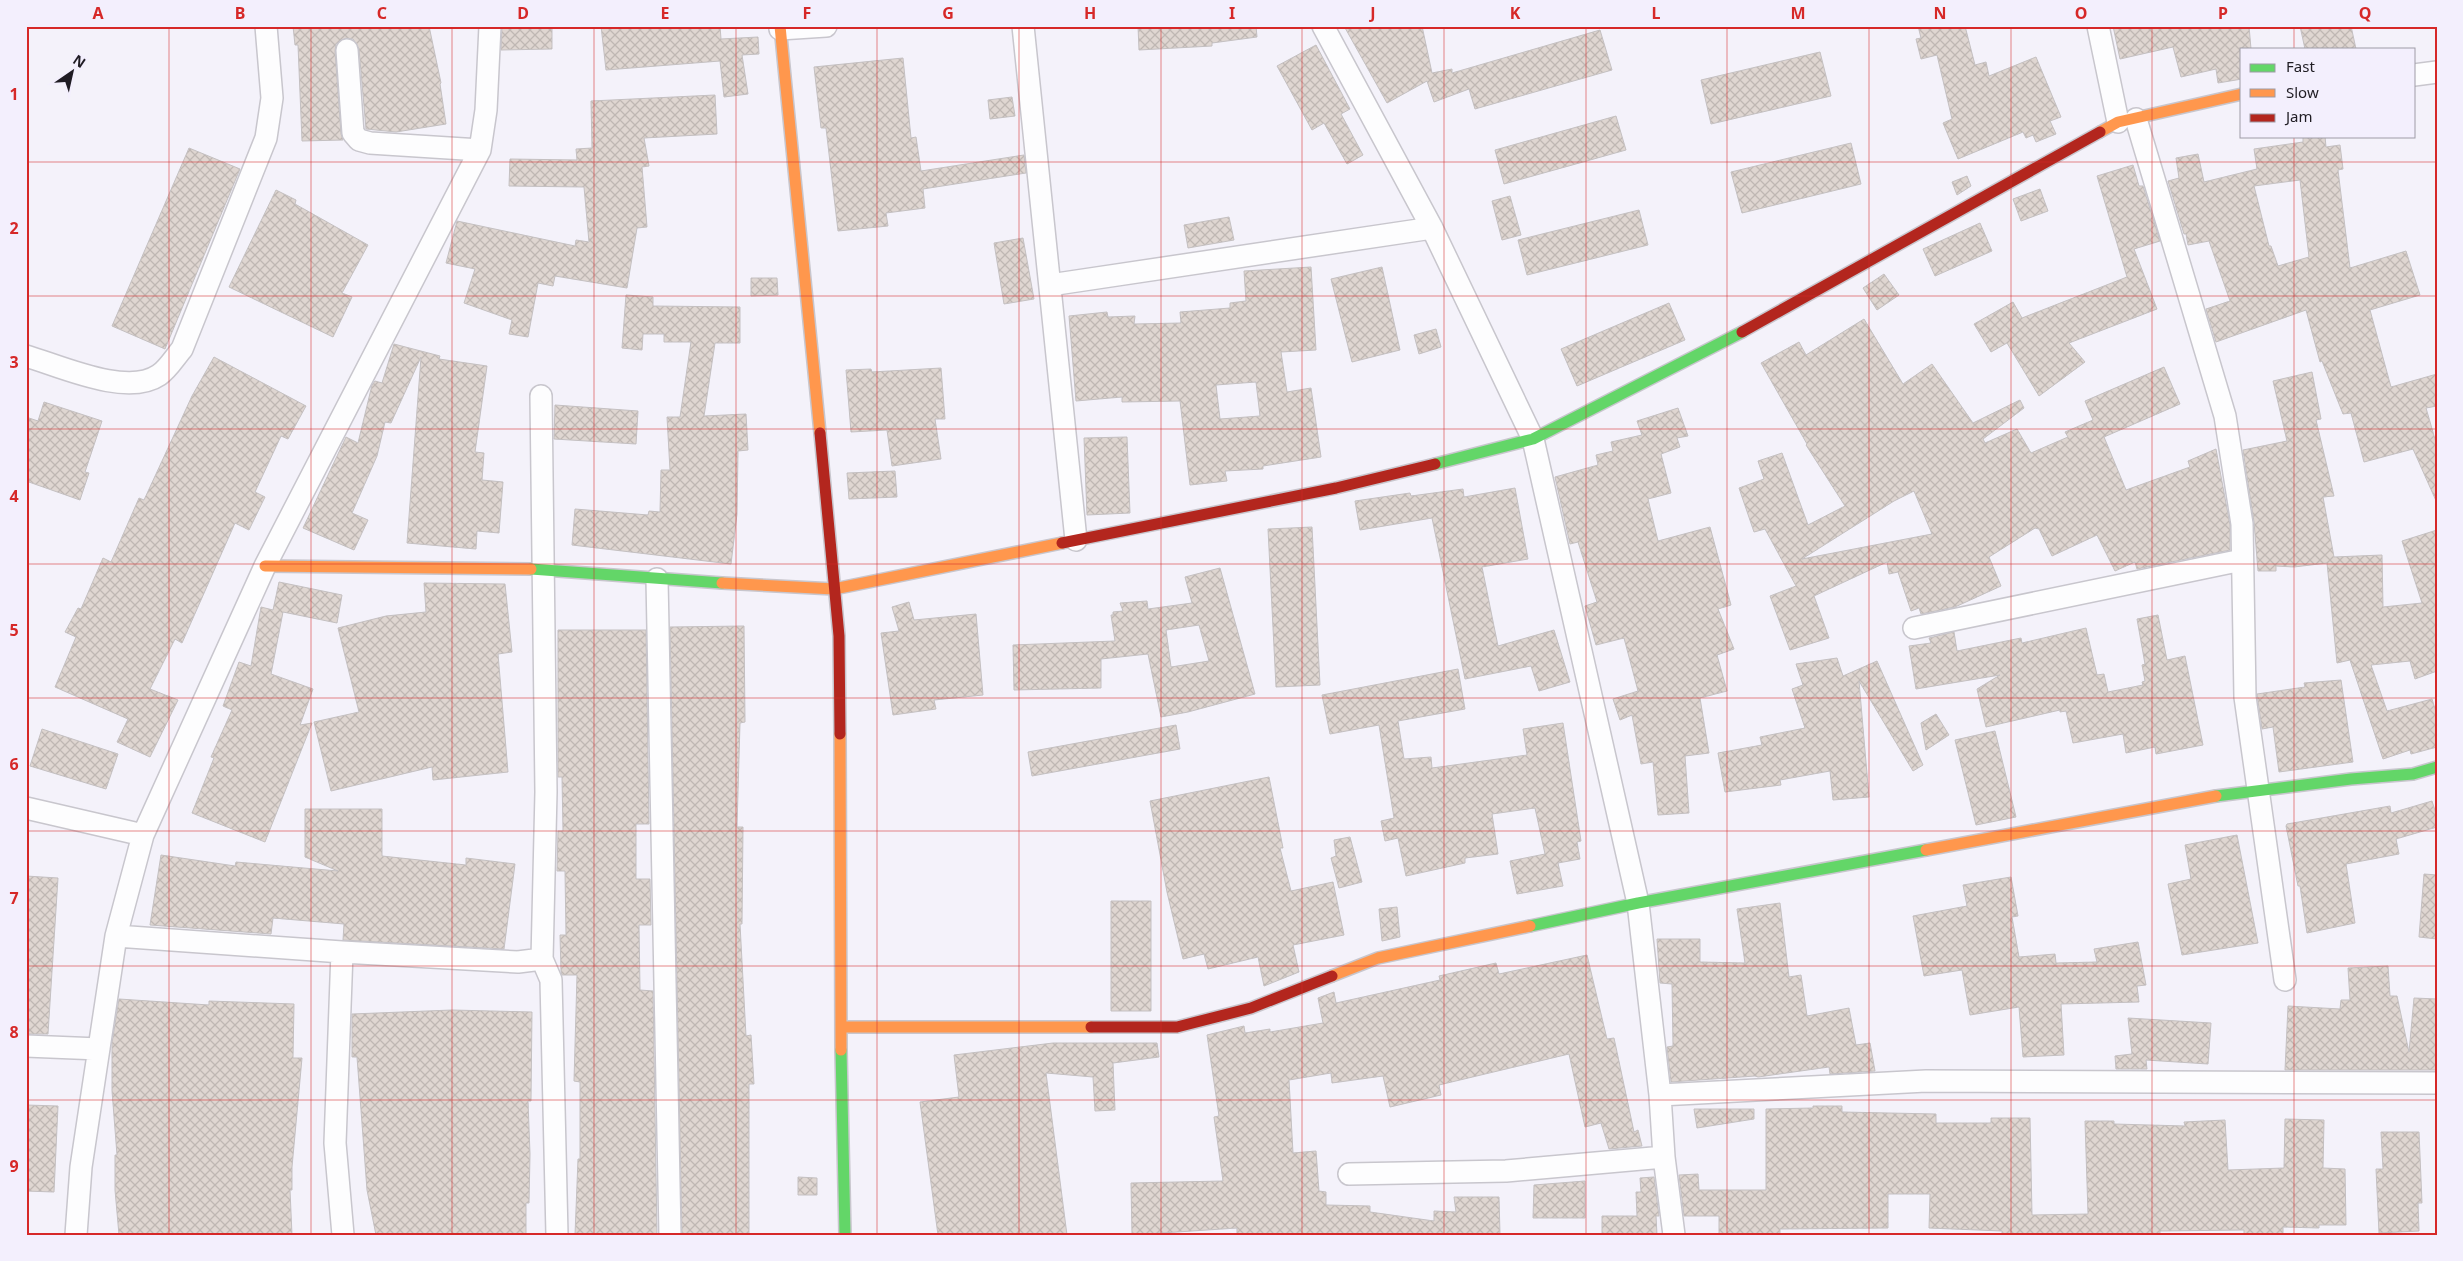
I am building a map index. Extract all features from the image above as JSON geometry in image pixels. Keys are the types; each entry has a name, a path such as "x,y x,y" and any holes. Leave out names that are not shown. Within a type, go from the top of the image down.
{"street":[{"path":"26,356 111,382 138,382 159,375 182,349 266,138 272,98 266,26"},
{"path":"76,1235 81,1167 116,936 144,835 265,566 480,150 486,110 490,26"},
{"path":"826,26 780,28 794,154 839,636 840,1027 845,1235"},
{"path":"1023,26 1076,540"},
{"path":"1324,26 1432,228 1533,439 1638,903 1660,1095 1664,1157 1674,1235"},
{"path":"2098,26 2127,121 2225,416 2242,524 2245,698 2285,980"},
{"path":"347,50 353,133 359,140 370,144 480,150"},
{"path":"2416,74 2437,72"},
{"path":"265,566 542,569 657,579 834,589 1336,488 1533,439 1758,324 2127,121 2240,94"},
{"path":"1050,285 1432,228"},
{"path":"541,396 546,792 542,959 551,980 557,1235"},
{"path":"1914,628 2242,560"},
{"path":"657,579 670,1235"},
{"path":"840,1027 1177,1027 1251,1008 1378,958 1638,903 2203,799 2351,779 2413,774 2437,767"},
{"path":"26,808 144,835"},
{"path":"116,936 518,962 542,959"},
{"path":"342,952 336,1142 343,1235"},
{"path":"26,1046 99,1049"},
{"path":"1660,1095 1926,1081 2437,1083"},
{"path":"1349,1174 1506,1171 1664,1157"}],"building":[{"path":"293,26 429,26 441,83 446,124 396,132 366,129 359,49 353,39 346,38 336,44 335,51 343,140 302,141 298,45 295,45"},
{"path":"502,26 552,26 552,49 501,50"},
{"path":"601,26 720,26 721,39 758,37 759,54 742,55 748,94 724,97 720,61 606,70"},
{"path":"1138,26 1256,26 1257,37 1212,43 1212,46 1139,50"},
{"path":"1344,26 1422,26 1432,73 1452,69 1452,73 1600,30 1612,70 1475,109 1469,89 1434,102 1427,81 1387,103"},
{"path":"1918,26 1965,26 1975,65 1986,62 1989,76 2036,57 2061,117 2050,121 2056,134 2036,142 2033,135 2026,138 2023,132 1958,159 1943,123 1952,119 1937,55 1921,59 1916,39 1921,38"},
{"path":"2113,26 2249,26 2251,48 2240,48 2240,79 2218,83 2216,69 2181,77 2173,47 2120,59"},
{"path":"2300,26 2351,26 2356,48 2305,48"},
{"path":"1316,45 1350,109 1341,114 1363,155 1347,164 1324,123 1312,130 1277,66"},
{"path":"1820,52 1831,96 1711,124 1701,80"},
{"path":"903,58 911,138 916,137 921,171 1024,155 1026,173 923,189 925,208 886,213 888,226 838,231 826,128 821,128 814,67"},
{"path":"715,95 717,134 644,138 649,166 642,167 647,227 637,228 627,288 555,276 553,286 538,283 528,337 509,334 512,320 464,303 475,269 446,263 457,221 575,246 576,240 589,242 584,187 509,186 510,159 577,160 576,149 592,148 591,101"},
{"path":"1012,97 1015,116 990,119 988,100"},
{"path":"1616,116 1626,150 1504,184 1495,150"},
{"path":"2303,138 2325,138 2326,147 2340,145 2343,169 2338,170 2350,268 2406,251 2420,295 2370,310 2391,387 2437,374 2437,406 2426,408 2437,446 2437,503 2413,449 2364,462 2351,413 2343,414 2322,361 2320,362 2306,310 2216,342 2206,309 2230,301 2209,241 2188,245 2168,181 2179,178 2176,158 2198,154 2204,182 2257,169 2254,149 2303,142","holes":["2300,180 2309,257 2278,266 2271,246 2269,246 2254,186"]},
{"path":"1851,143 1861,184 1742,213 1731,172"},
{"path":"189,148 240,169 165,349 112,326"},
{"path":"2133,165 2139,186 2143,186 2160,241 2134,249 2157,309 2069,343 2085,362 2039,396 2007,343 1991,352 1974,324 2013,302 2022,318 2127,277 2097,176"},
{"path":"1967,176 1971,186 1957,195 1952,182"},
{"path":"2040,189 2048,211 2021,221 2013,199"},
{"path":"276,190 296,200 295,204 368,245 342,293 352,297 333,337 229,287"},
{"path":"1510,196 1521,235 1502,240 1492,201"},
{"path":"1639,210 1648,245 1527,275 1518,240"},
{"path":"1229,217 1234,240 1188,248 1184,225"},
{"path":"1980,223 1992,251 1935,276 1923,249"},
{"path":"1023,238 1034,299 1004,304 994,243"},
{"path":"1311,267 1316,350 1281,352 1287,392 1311,388 1321,457 1263,466 1263,469 1225,471 1227,481 1190,485 1180,401 1122,402 1122,397 1076,401 1069,316 1107,312 1108,317 1135,316 1134,324 1181,323 1180,312 1230,308 1230,303 1246,301 1244,271","holes":["1256,382 1260,416 1220,419 1216,385"]},
{"path":"1382,267 1400,350 1352,362 1331,279"},
{"path":"1884,274 1899,295 1877,310 1863,288"},
{"path":"751,278 777,278 778,295 751,296"},
{"path":"626,295 653,297 653,306 740,307 740,343 715,343 704,416 746,414 748,450 738,451 737,514 731,564 572,545 575,509 648,515 649,511 660,512 661,470 670,470 667,417 680,417 691,342 664,342 664,334 643,334 642,350 622,348"},
{"path":"1669,303 1685,340 1577,386 1561,349"},
{"path":"1864,319 1903,384 1932,364 1973,423 2020,400 2024,408 1983,439 1985,443 2017,429 2031,453 2068,437 2065,432 2093,420 2085,401 2164,367 2180,404 2104,437 2126,490 2190,467 2188,461 2216,449 2230,525 2230,550 2137,569 2135,562 2115,571 2097,535 2052,556 2039,529 2035,528 1989,557 2001,586 1955,607 1921,614 1919,608 1911,611 1898,572 1889,574 1887,562 1814,596 1829,638 1790,650 1770,596 1796,586 1765,529 1754,532 1739,488 1764,479 1758,461 1782,453 1808,525 1845,506 1806,445 1761,363 1799,342 1806,355","holes":["1914,491 1932,534 1802,559 1894,501"]},
{"path":"1436,329 1441,347 1419,354 1414,335"},
{"path":"394,344 440,356 439,359 487,366 475,452 484,453 482,480 503,482 499,533 477,531 476,549 407,543 421,357 391,423 385,422 377,456 352,513 368,520 354,550 303,528 346,437 358,443 372,385 375,381 382,383"},
{"path":"214,357 306,406 288,439 281,436 255,492 265,497 249,530 235,523 182,643 175,639 150,689 178,700 150,757 117,742 128,719 55,687 76,637 65,632 78,608 81,609 103,558 111,562 139,498 144,500 192,396"},
{"path":"941,368 945,419 935,419 941,459 892,466 887,430 851,432 846,370 871,369 872,372"},
{"path":"2312,372 2321,419 2316,420 2334,496 2323,497 2334,557 2382,555 2383,607 2422,603 2402,541 2437,530 2437,671 2415,679 2410,661 2371,665 2387,711 2432,699 2437,715 2437,747 2411,754 2410,750 2383,759 2350,660 2337,663 2327,563 2294,567 2276,566 2276,571 2258,571 2254,522 2243,450 2287,441 2273,381"},
{"path":"44,402 102,421 85,472 89,473 80,500 26,481 26,417 38,421"},
{"path":"555,405 638,411 636,444 554,439"},
{"path":"1678,408 1688,436 1677,438 1680,447 1661,454 1671,493 1648,499 1658,541 1710,527 1731,605 1718,609 1734,649 1717,655 1727,691 1700,698 1709,753 1685,756 1689,813 1658,815 1653,762 1641,764 1632,715 1620,720 1613,699 1638,691 1624,638 1596,645 1585,606 1597,602 1578,542 1570,544 1555,477 1598,465 1596,455 1613,451 1611,442 1642,435 1637,421"},
{"path":"1127,437 1130,513 1087,515 1084,438"},
{"path":"895,471 897,497 849,499 847,473"},
{"path":"1515,488 1528,559 1482,567 1498,646 1554,630 1570,682 1539,691 1531,666 1465,679 1432,518 1360,530 1355,501 1410,493 1411,496 1463,489 1464,497"},
{"path":"1312,527 1320,685 1276,687 1268,529"},
{"path":"1220,568 1255,694 1188,712 1161,717 1148,654 1101,659 1101,688 1014,690 1013,645 1115,641 1111,615 1113,615 1113,612 1123,611 1120,603 1147,601 1148,609 1192,603 1185,577","holes":["1199,625 1209,661 1171,667 1166,630"]},
{"path":"279,582 342,595 337,623 283,612 271,674 313,689 300,725 312,723 265,842 192,813 214,758 211,757 232,710 223,706 239,662 251,666 261,607 273,610"},
{"path":"424,583 505,584 512,652 498,654 508,772 433,780 432,767 331,791 314,722 359,712 338,628 386,616 426,612"},
{"path":"909,602 914,620 976,614 983,695 934,700 936,709 893,715 881,633 899,631 892,607"},
{"path":"2158,615 2167,660 2185,656 2203,745 2156,754 2155,747 2126,753 2123,734 2073,743 2066,711 2060,712 2060,710 1986,727 1977,689 2000,675 1916,689 1909,646 1931,643 1929,638 1954,632 1957,651 2021,638 2022,643 2086,628 2097,675 2104,674 2108,692 2143,685 2142,682 2145,681 2142,665 2145,664 2137,619"},
{"path":"744,626 745,722 740,723 737,827 743,827 742,924 740,924 746,1036 751,1035 754,1084 749,1084 749,1235 682,1235 670,627"},
{"path":"558,630 646,630 649,824 636,824 636,879 650,879 651,925 639,925 640,990 653,991 657,1235 575,1235 578,1159 580,1159 580,1082 574,1081 577,975 562,975 561,971 560,935 566,935 565,871 557,871 558,831 563,831 562,777 558,777"},
{"path":"1837,658 1843,676 1877,661 1923,765 1913,771 1859,681 1869,797 1833,800 1830,771 1780,780 1781,785 1725,792 1718,753 1762,745 1760,737 1805,728 1792,689 1803,685 1796,664"},
{"path":"1458,669 1465,709 1398,721 1404,759 1431,757 1432,768 1527,755 1523,729 1563,723 1581,841 1577,842 1580,859 1558,863 1563,886 1517,894 1510,861 1545,854 1535,808 1492,814 1498,854 1465,858 1465,863 1406,876 1398,838 1385,841 1381,821 1394,818 1379,725 1330,734 1322,695"},
{"path":"2341,680 2353,762 2279,772 2273,727 2262,729 2257,694 2305,687 2304,683"},
{"path":"1936,714 1949,735 1926,750 1921,723"},
{"path":"1176,725 1180,749 1032,776 1028,752"},
{"path":"42,729 118,754 106,789 30,766"},
{"path":"1995,731 2016,817 1976,825 1955,740"},
{"path":"1269,777 1283,848 1280,848 1291,891 1333,882 1344,935 1293,945 1299,972 1264,986 1258,957 1208,969 1204,954 1183,959 1167,892 1150,801"},
{"path":"2432,801 2437,817 2437,827 2396,839 2399,854 2346,864 2355,923 2307,933 2300,886 2298,886 2287,824 2390,806 2391,813"},
{"path":"305,809 382,809 382,856 466,865 466,858 515,864 504,949 343,940 344,924 273,918 271,934 150,925 161,855 235,866 236,862 338,871 305,857"},
{"path":"2237,835 2258,943 2182,955 2168,884 2191,879 2185,845"},
{"path":"1350,837 1362,882 1339,888 1331,858 1336,856 1334,840"},
{"path":"2424,874 2437,875 2437,939 2419,937"},
{"path":"26,876 58,878 48,1034 26,1034"},
{"path":"2011,877 2018,916 2012,917 2019,957 2055,954 2056,963 2097,962 2094,949 2138,942 2146,985 2137,986 2139,1002 2061,1004 2064,1055 2023,1057 2019,1007 1970,1015 1962,970 1924,976 1913,916 1967,906 1963,885"},
{"path":"1111,901 1151,901 1151,1011 1111,1011"},
{"path":"1780,903 1789,977 1801,975 1807,1016 1849,1008 1856,1045 1870,1043 1875,1071 1830,1074 1829,1067 1758,1077 1671,1082 1667,1047 1673,1046 1672,984 1660,983 1657,939 1700,939 1700,962 1745,963 1737,909"},
{"path":"1397,907 1400,937 1382,941 1379,909"},
{"path":"1587,955 1607,1039 1614,1038 1634,1132 1638,1130 1642,1146 1609,1149 1601,1123 1585,1127 1569,1054 1439,1085 1441,1095 1390,1107 1383,1076 1332,1083 1331,1073 1289,1080 1293,1153 1316,1151 1319,1191 1326,1192 1326,1205 1370,1206 1370,1212 1434,1221 1434,1211 1456,1212 1454,1197 1499,1197 1500,1235 1237,1235 1237,1228 1132,1235 1131,1183 1223,1181 1214,1117 1219,1116 1207,1035 1244,1026 1245,1033 1270,1029 1270,1032 1323,1023 1318,998 1334,992 1336,1003 1440,980 1439,976 1496,963 1499,974"},
{"path":"2388,966 2390,996 2397,996 2409,1052 2414,998 2437,999 2437,1070 2285,1070 2288,1006 2340,1009 2341,1000 2350,1000 2348,968"},
{"path":"119,999 209,1005 209,1001 294,1004 293,1058 302,1058 292,1167 292,1190 290,1190 292,1235 119,1235 115,1190 115,1155 117,1155 112,1091 112,1043"},
{"path":"452,1010 532,1012 531,1101 528,1101 529,1203 526,1203 526,1235 376,1235 367,1190 357,1057 352,1057 352,1014"},
{"path":"2128,1018 2211,1023 2208,1064 2146,1060 2147,1069 2116,1069 2115,1056 2132,1054"},
{"path":"1053,1043 1157,1043 1159,1057 1113,1063 1115,1110 1095,1111 1093,1077 1046,1073 1067,1235 938,1235 920,1102 959,1097 954,1055"},
{"path":"26,1105 58,1106 54,1192 26,1191"},
{"path":"1813,1106 1842,1106 1842,1112 1936,1114 1936,1123 1991,1123 1991,1118 2030,1118 2032,1215 2088,1214 2085,1121 2114,1121 2114,1124 2185,1126 2184,1122 2225,1120 2228,1170 2284,1168 2285,1119 2324,1120 2323,1168 2345,1169 2346,1225 2319,1225 2319,1228 2283,1227 2283,1235 2244,1235 2244,1230 2160,1231 2160,1235 2002,1235 2002,1231 1929,1228 1930,1194 1888,1194 1888,1228 1780,1229 1780,1235 1719,1235 1719,1216 1684,1216 1679,1175 1698,1174 1699,1190 1766,1190 1766,1109 1813,1108"},
{"path":"1694,1109 1754,1109 1754,1119 1697,1128"},
{"path":"2381,1132 2419,1132 2422,1203 2418,1203 2419,1231 2379,1233 2376,1169 2383,1169"},
{"path":"798,1177 817,1178 817,1195 798,1195"},
{"path":"1654,1177 1659,1216 1656,1216 1657,1235 1602,1235 1602,1216 1637,1216 1636,1192 1641,1192 1640,1178"},
{"path":"1585,1181 1585,1218 1533,1218 1534,1185"}],"traffic: fast":[{"path":"1435,464 1533,439 1742,332"},
{"path":"531,569 722,583"},
{"path":"2216,796 2351,779 2413,774 2437,767"},
{"path":"1530,926 1638,903 1926,850"},
{"path":"841,1050 845,1235"}],"traffic: slow":[{"path":"780,26 820,433"},
{"path":"2100,132 2118,122 2240,94"},
{"path":"722,583 834,589 1062,543"},
{"path":"265,566 531,569"},
{"path":"840,734 841,1050"},
{"path":"1926,850 2216,796"},
{"path":"1332,976 1378,958 1530,926"},
{"path":"841,1027 1091,1027"}],"traffic: jam":[{"path":"1742,332 2100,132"},
{"path":"820,433 839,636 840,734"},
{"path":"1062,543 1336,488 1435,464"},
{"path":"1091,1027 1177,1027 1251,1008 1332,976"}]}
